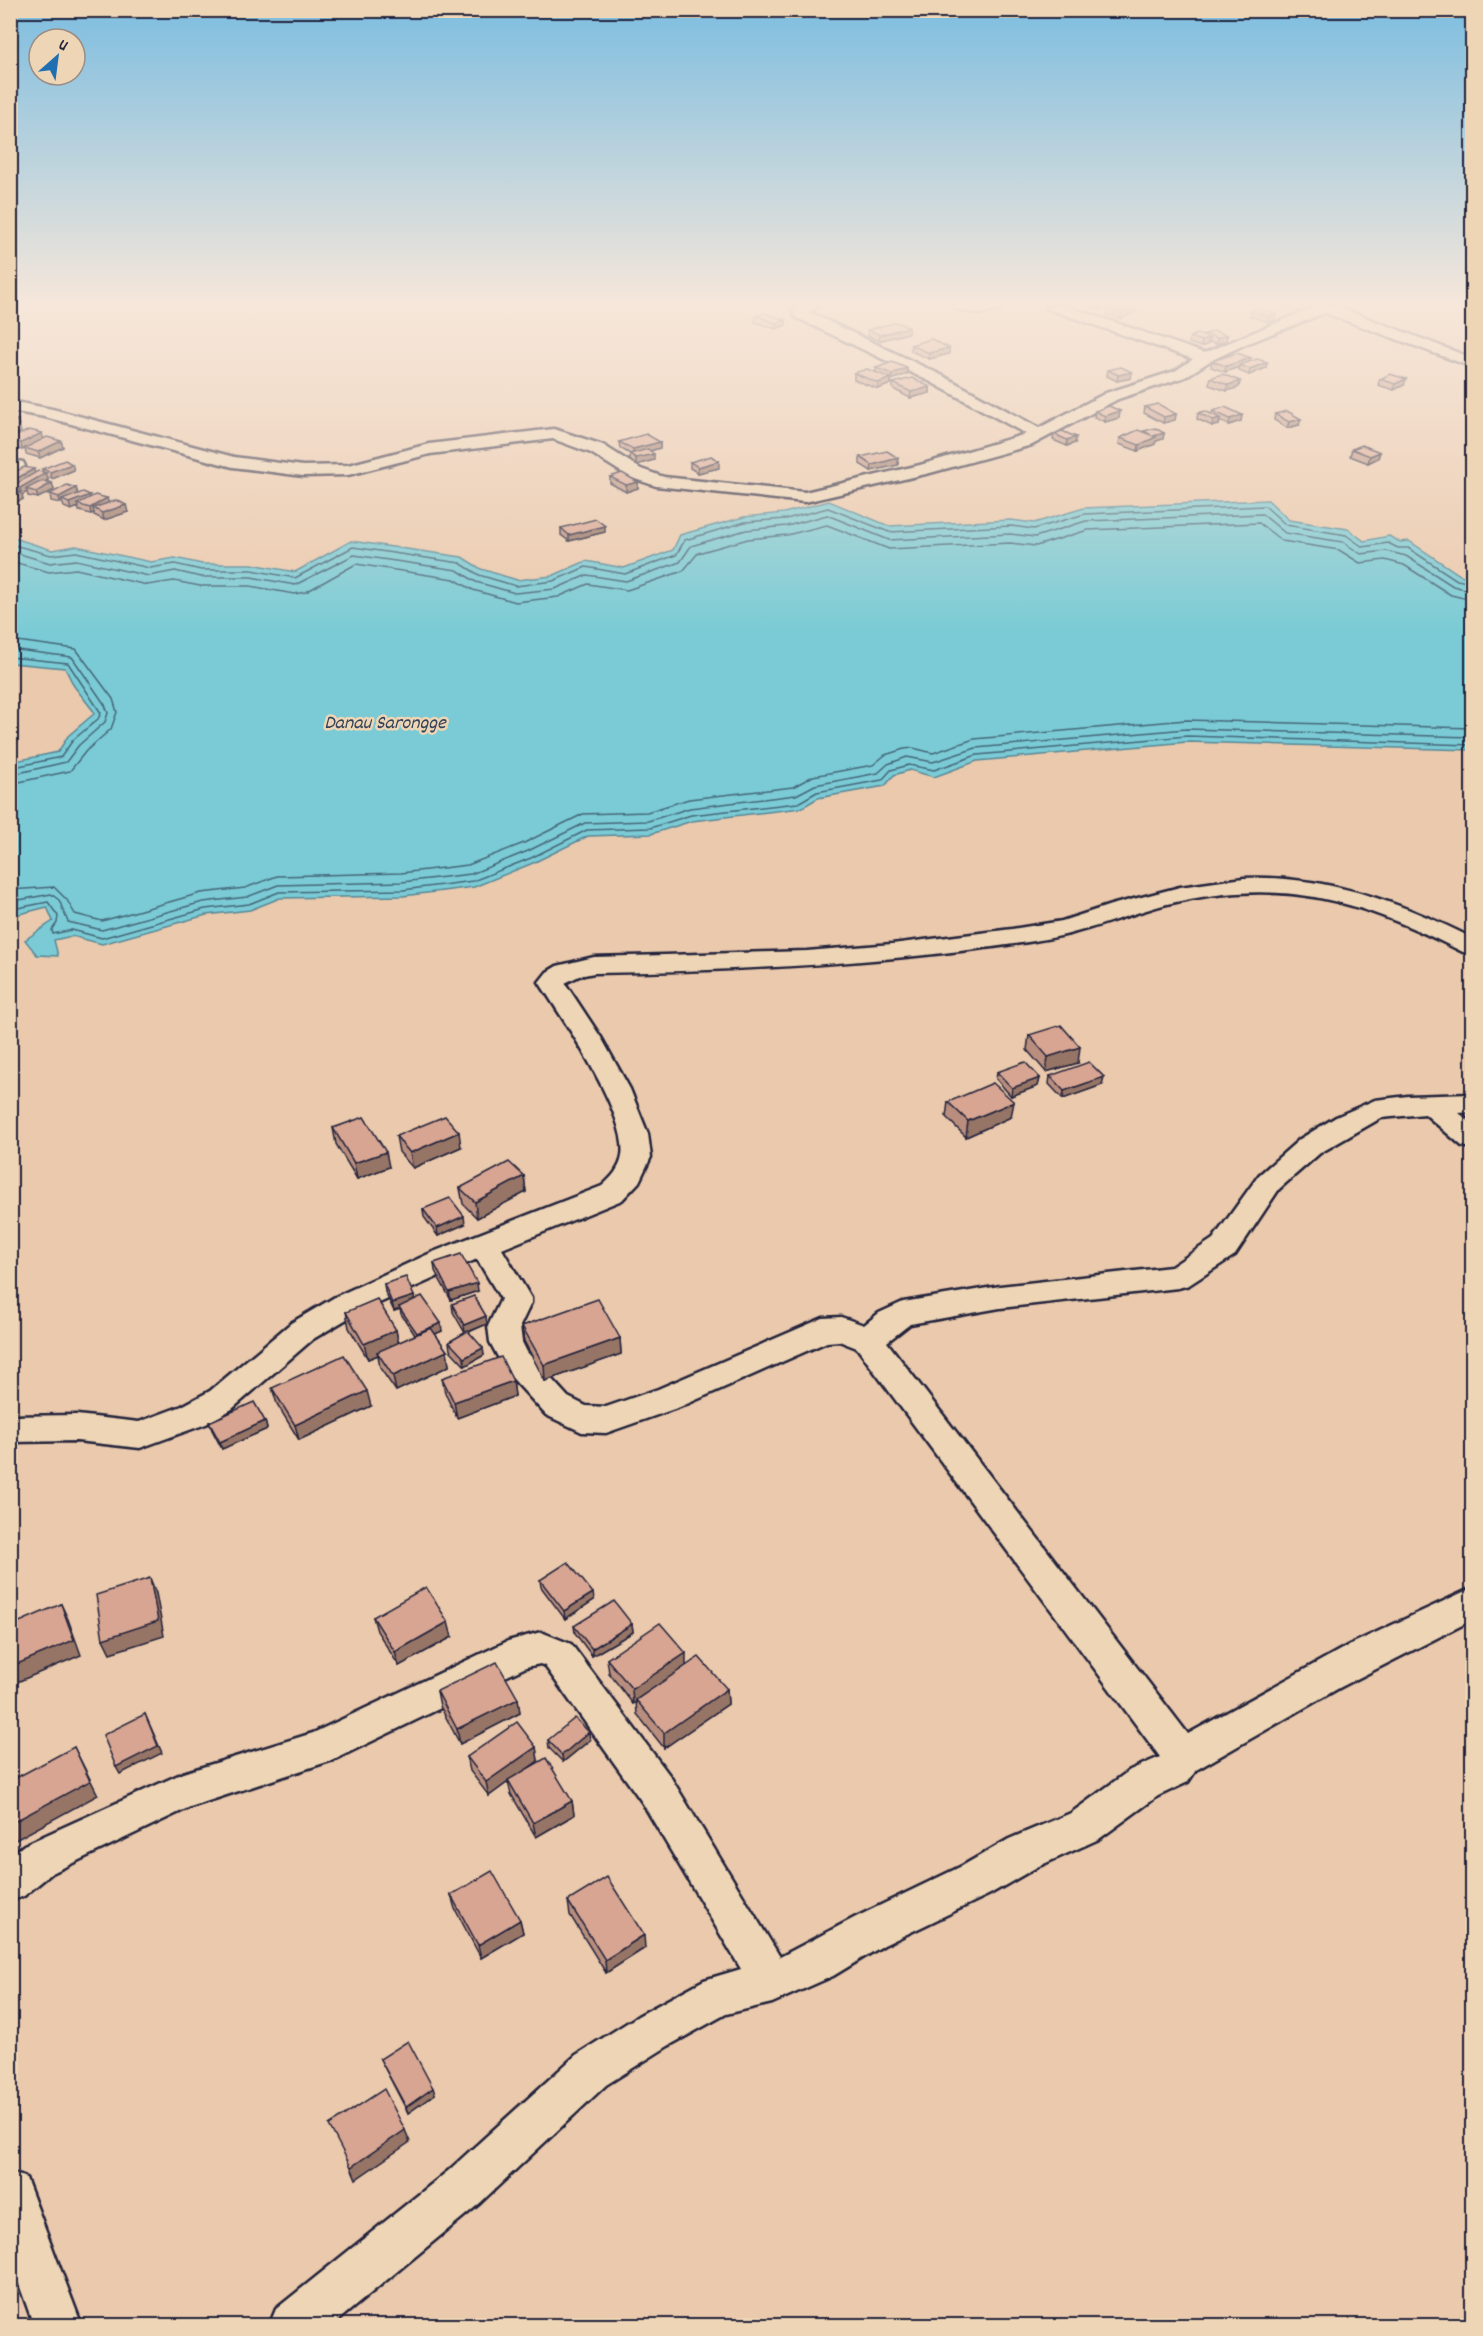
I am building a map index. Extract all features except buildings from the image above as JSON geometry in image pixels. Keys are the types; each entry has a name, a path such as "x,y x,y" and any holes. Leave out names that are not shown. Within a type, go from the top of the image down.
{"street":[{"path":"57,415 233,462 303,471 348,470 429,449 554,434 597,449 646,478 790,497 829,492 1026,441 1077,415"},
{"path":"1003,415 1040,435"},
{"path":"10,1429 77,1428 140,1435 194,1415 221,1400 302,1332 346,1305 390,1283 612,1193 622,1186 637,1152 626,1110 581,1025 552,982 556,976 569,970 594,965 845,956 933,947 1060,928 1152,902 1234,886 1261,884 1314,888 1343,894 1421,921 1473,947"},
{"path":"868,1340 890,1321 903,1314 1000,1297 1178,1277 1224,1247 1269,1182 1310,1146 1375,1109 1473,1103"},
{"path":"1431,1104 1473,1139"},
{"path":"484,1245 516,1298 516,1303 504,1326 506,1342 516,1361 557,1406 582,1419 606,1420 669,1398 823,1330 841,1329 868,1340 1183,1758"},
{"path":"292,2325 464,2187 591,2070 653,2031 719,1995 772,1982 976,1880 1023,1853 1085,1826 1154,1777 1174,1769 1183,1758 1350,1662 1419,1626 1473,1603"},
{"path":"10,1882 38,1859 183,1791 320,1748 521,1652 541,1648 558,1654 656,1790 772,1982"},
{"path":"10,2194 58,2325"}],"water":[{"name":"Danau Sarongge","path":"1268,500 1289,520 1348,529 1364,541 1389,536 1400,542 1409,541 1460,575 1472,578 1472,750 1187,742 977,761 934,777 910,770 894,775 885,786 818,798 801,808 692,821 651,834 588,836 533,863 474,887 403,896 280,898 250,910 206,915 102,944 72,936 54,940 58,956 37,955 25,940 53,921 47,907 16,915 11,912 11,762 58,752 68,736 95,713 74,686 65,668 11,663 11,537 52,550 76,546 151,562 175,558 202,564 252,564 295,572 351,541 462,557 481,569 517,580 552,576 586,561 624,568 673,550 680,535 744,517 784,513 829,501 889,526 1011,520 1034,523 1084,508"}]}
